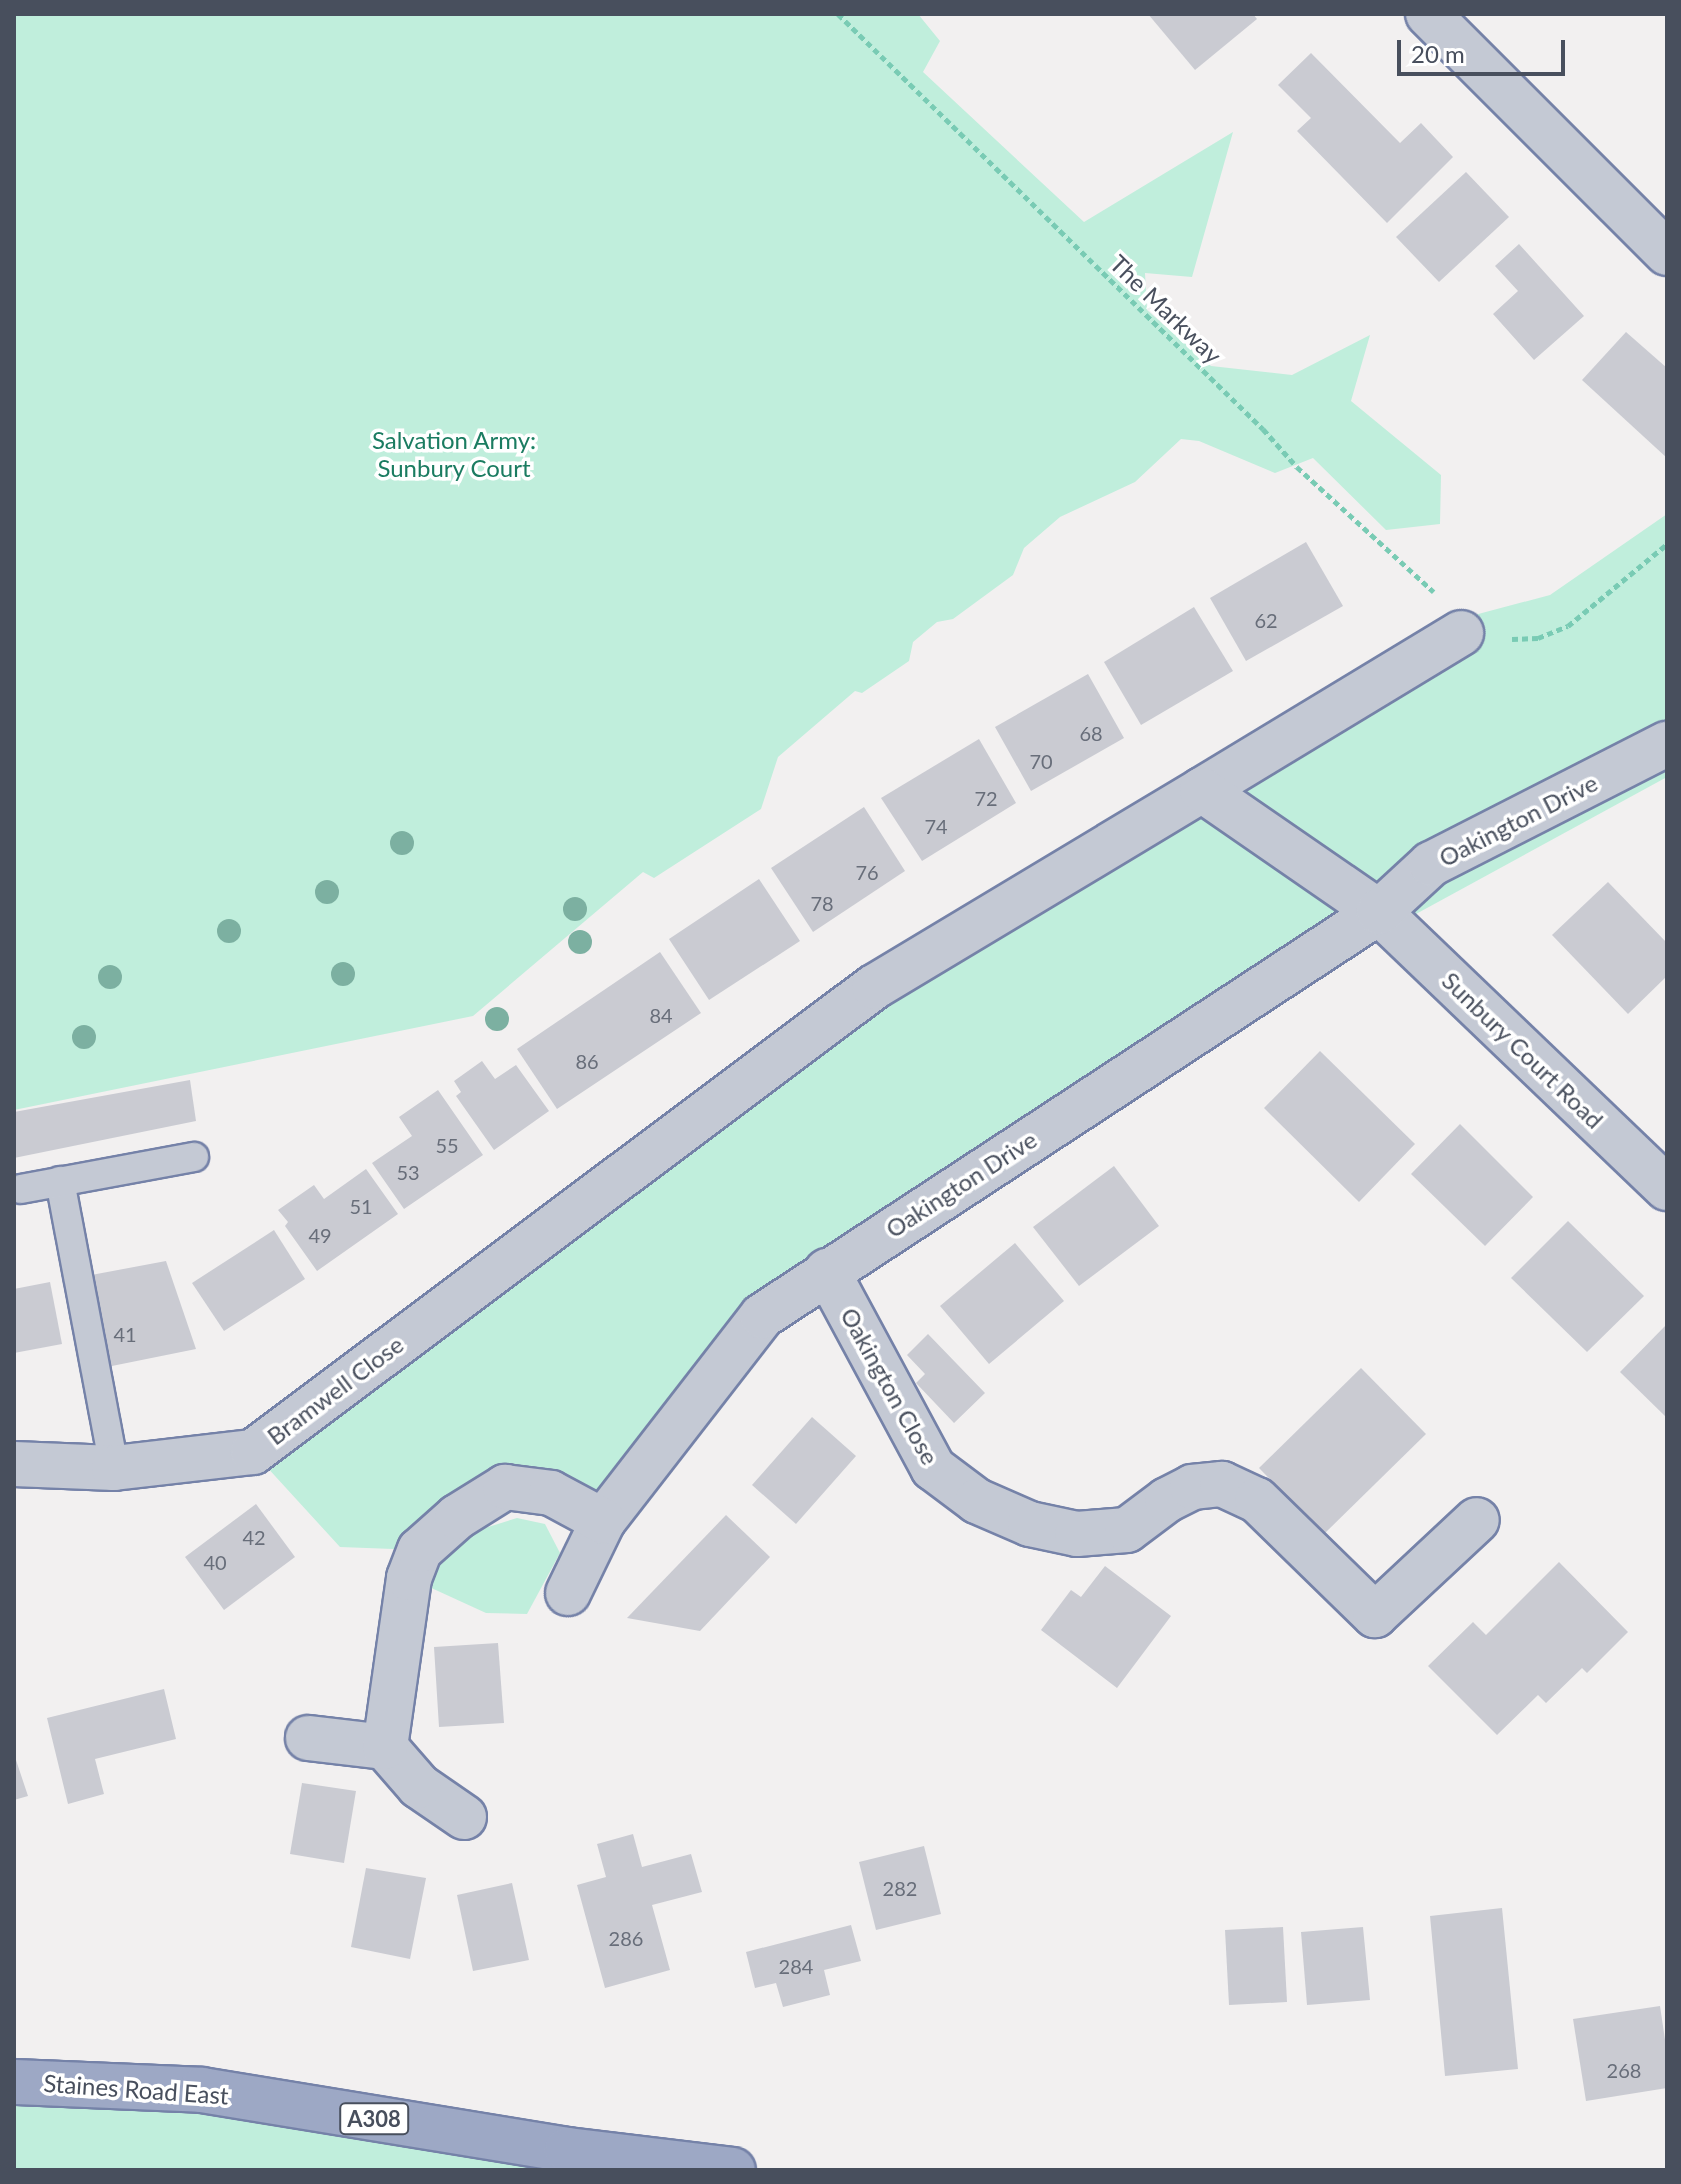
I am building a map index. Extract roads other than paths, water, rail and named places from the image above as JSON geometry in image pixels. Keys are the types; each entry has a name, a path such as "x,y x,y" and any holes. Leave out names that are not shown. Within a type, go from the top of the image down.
{"highway":[{"name":"Staines Road East","path":"14,2082 202,2090 567,2150 733,2170"}],"street":[{"path":"1428,14 1667,253"},
{"path":"1379,912 1202,790 1466,630"},
{"name":"Oakington Drive","path":"568,1593 603,1521 762,1316 1379,912 1431,864 1667,744"},
{"name":"Bramwell Close","path":"14,1464 114,1468 253,1452 874,987 1202,790"},
{"name":"Sunbury Court Road","path":"1379,912 1667,1188"},
{"name":"Oakington Close","path":"827,1271 933,1468 977,1501 1030,1524 1077,1534 1127,1530 1167,1500 1192,1487 1222,1484 1257,1500 1375,1615 1477,1520"},
{"path":"385,1747 409,1578 420,1550 457,1517 505,1487 551,1493 603,1521"},
{"path":"308,1738 385,1747 419,1786 464,1817"}],"lane":[{"path":"21,1189 194,1157"},
{"path":"60,1181 114,1468"}],"park label":[{"name":"Salvation Army: Sunbury Court","path":"454,454"}]}
